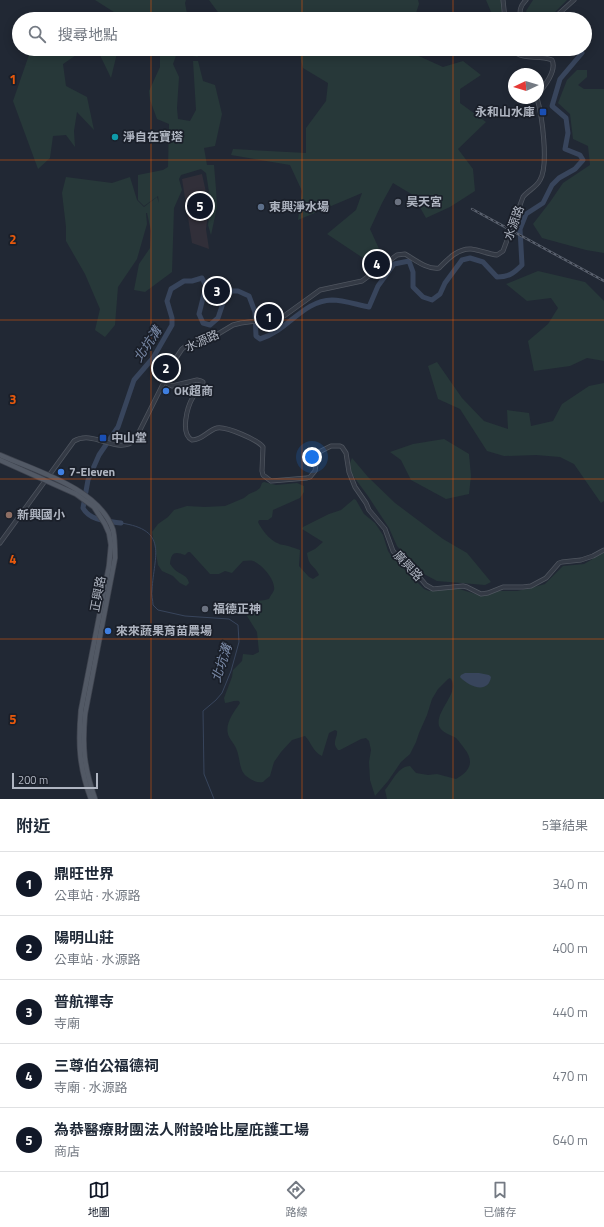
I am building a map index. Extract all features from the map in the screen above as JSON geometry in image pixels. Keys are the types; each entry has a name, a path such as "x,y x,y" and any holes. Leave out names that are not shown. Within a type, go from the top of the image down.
{"main road":[{"name":"正興路","path":"0,455 95,502 105,515 112,529 115,542 115,558 85,714 83,736 88,780 95,799"},
{"name":"正興路","path":"0,460 47,478"},
{"name":"正興路","path":"88,499 104,522 109,532 111,545 103,599 81,710 79,733 79,754 84,779 91,799"}],"street":[{"path":"503,0 504,12"},
{"path":"520,12 522,4 526,0"},
{"path":"561,12 574,0"},
{"path":"522,56 528,58 548,58 552,60 554,64 553,69 544,86"},
{"name":"水源路","path":"47,478 74,440 92,438 103,440 112,444 125,445 135,440 176,358 186,346 218,334 233,325 284,316 320,290 362,281 397,255 405,254 430,268 435,269 439,268 458,252 465,250 471,249 497,255 503,251 523,197 526,192 535,187 543,174 545,159 539,104"},
{"name":"廣興路","path":"164,382 172,386 197,380 203,382 202,388 196,393 189,405 186,420 186,433 188,438 197,440 218,428 227,429 261,444 263,447 263,475 271,481 310,477 315,471 318,456 321,451 331,446 342,447 346,453 349,472 355,488 366,502 369,510 385,529 393,551 399,558 412,567 426,585 433,588 463,586 481,594 488,593 503,586 531,586 546,578 559,563 581,560 604,550"},
{"path":"0,543 47,478"}],"shaded area":[{"path":"95,0 186,0 187,12 114,12"},
{"path":"209,0 418,0 419,4 416,12 218,12"},
{"path":"486,0 502,0 503,12 491,12"},
{"path":"533,0 567,0 555,12 526,11"},
{"path":"29,56 75,56 63,64 66,86 87,97 94,130 77,112 74,131 75,147 66,135 53,136 50,158 38,169 13,101"},
{"path":"100,56 116,56 111,78"},
{"path":"160,56 176,56 173,64 179,77 177,108 178,119 190,121 196,110 193,61 198,61 203,81 215,85 222,114 215,146 204,148 207,165 214,165 217,207 211,235 208,225 211,204 206,173 201,169 181,175 179,179 182,190 174,208 172,272 145,292 134,290 139,264 150,248 151,231 146,213 147,224 137,259 118,287 115,325 105,337 95,330 100,309 85,274 66,241 62,193 66,177 112,183 130,177 137,200 144,207 157,197 159,203 158,196 144,206 138,200 138,175 163,170 168,167 169,124 157,119 150,100 149,91 160,67"},
{"path":"300,56 419,56 443,67 463,61 481,75 460,89 460,103 486,122 458,149 473,169 475,191 450,207 426,218 413,195 393,183 370,229 380,251 363,258 327,234 356,210 362,193 298,220 302,191 290,165 231,155 233,149 306,153 306,128 326,101 328,83 303,68"},
{"path":"577,70 587,70 587,77 578,85 584,89 604,89 604,253 586,250 542,238 533,224 563,183 590,165 588,146 573,139 570,114 558,103 567,80"},
{"path":"202,174 209,206 206,229 209,249 192,243 182,179"},
{"path":"538,271 585,282 604,301 604,361 587,358 570,366 534,371 528,341 548,324 558,308 551,298 527,301 506,284"},
{"path":"437,362 462,398 484,421 508,429 507,410 529,413 531,426 553,421 562,404 589,386 604,383 604,501 601,503 574,464 560,457 536,455 504,456 487,451 460,409 438,399 428,366"},
{"path":"444,439 469,454 471,476 469,494 446,499 411,480 401,460 390,452 413,444"},
{"path":"352,458 368,477 395,503 443,539 467,553 491,582 485,585 437,581 424,574 397,546 389,528 351,473 350,463"},
{"path":"264,482 276,485 297,483 304,486 304,492 300,498 273,510 272,517 268,520 259,520 258,522 272,540 300,550 299,566 309,577 313,579 319,575 310,564 307,553 315,549 323,542 302,529 303,527 329,514 341,510 354,499 364,514 375,523 383,535 388,551 392,557 424,589 429,591 443,588 456,588 482,596 498,591 517,591 531,588 545,584 563,566 584,564 604,549 604,799 387,799 385,790 399,771 406,767 410,766 416,773 428,775 437,774 456,779 468,769 470,762 467,753 456,738 444,732 439,726 441,714 453,689 453,683 450,678 438,689 432,699 427,715 410,754 401,762 388,781 375,796 370,780 369,762 371,750 369,741 366,738 361,739 338,750 335,745 337,731 335,730 329,733 322,756 316,752 305,736 292,740 281,752 274,762 270,776 263,782 254,781 245,775 241,769 238,752 227,730 231,718 240,703 237,701 225,703 224,698 233,670 242,661 243,654 253,655 259,652 257,632 244,609 252,602 269,599 274,590 273,582 268,573 260,565 253,561 243,561 232,573 225,571 219,574 210,574 190,552 185,555 176,553 171,557 170,564 176,571 187,578 189,583 186,586 180,583 173,576 162,571 158,565 152,532 158,524 168,517 174,510 187,506 225,506 256,491"}],"water":[{"path":"465,673 479,673 489,675 491,677 486,686 477,687 460,677"}],"waterway":[{"name":"北坑溝","path":"121,523 100,520 90,516 86,512 83,508 88,480 99,455 118,427 134,380 153,358 172,325 172,318 167,301 171,289 184,281 192,281 202,278 206,286 199,314 203,323 210,325 218,318 227,291 238,291 249,296 255,312 256,336 260,339 270,335 312,305 321,302 336,300 369,307 378,286 394,264 409,261 413,272 413,287 423,297 432,300 440,294 445,283 462,260 470,258 483,262 497,277 511,274 522,265 520,229 526,214 543,203 552,185 559,178 575,169 583,160 580,155 565,149 568,133 566,118 552,106 560,79 579,56"},
{"name":"北坑溝","path":"121,523 136,526 152,538 156,555 152,596 153,605 158,610 185,616 229,619 238,625 239,642 231,671 222,693 203,711 204,774 214,799"}],"railway":[{"path":"472,209 604,281"}],"place":[{"name":"永和山水庫","path":"543,112"},
{"name":"淨自在寶塔","path":"115,137"},
{"name":"昊天宮","path":"398,202"},
{"name":"為恭醫療財團法人附設哈比屋庇護工場","path":"200,206"},
{"name":"東興淨水場","path":"261,207"},
{"name":"三尊伯公福德祠","path":"377,264"},
{"name":"普航禪寺","path":"217,291"},
{"name":"鼎旺世界","path":"269,317"},
{"name":"陽明山莊","path":"166,368"},
{"name":"OK超商","path":"166,391"},
{"name":"中山堂","path":"103,438"},
{"name":"7-Eleven","path":"61,472"},
{"name":"新興國小","path":"9,515"},
{"name":"福德正神","path":"205,609"},
{"name":"來來蔬果育苗農場","path":"108,631"}]}
